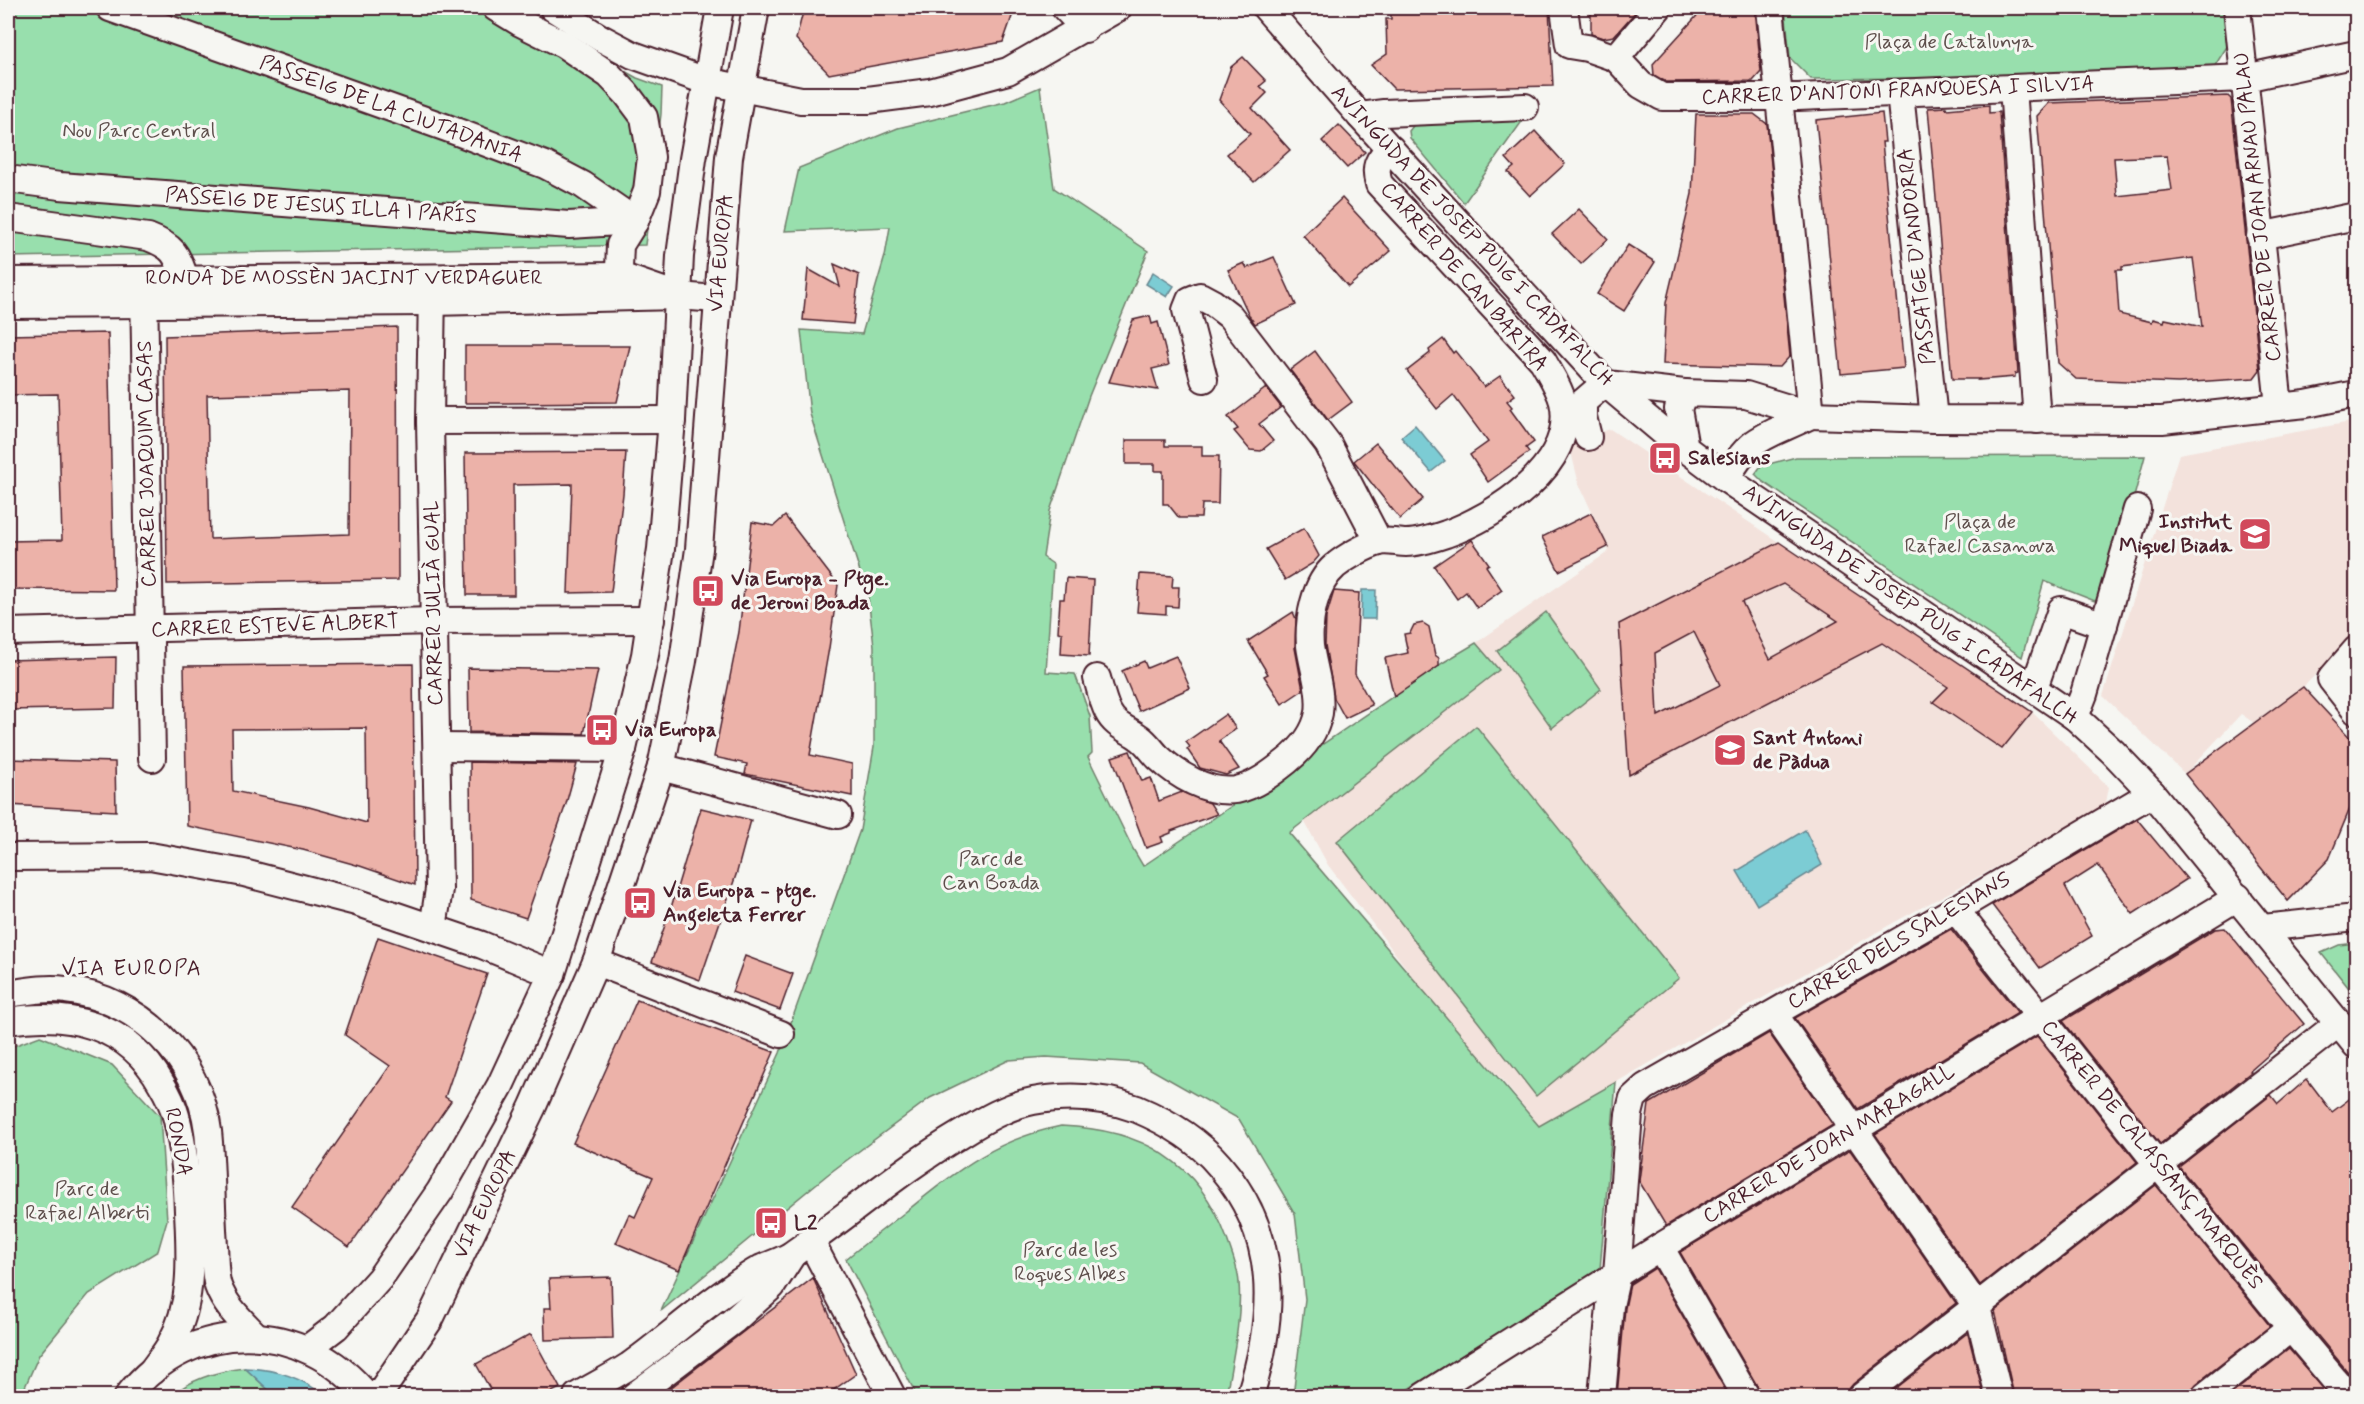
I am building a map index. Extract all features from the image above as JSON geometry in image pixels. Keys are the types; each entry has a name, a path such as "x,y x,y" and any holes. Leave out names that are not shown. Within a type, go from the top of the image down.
{"street":[{"name":"PASSEIG DE LA CIUTADANIA","path":"110,8 545,165 583,185 635,221"},
{"path":"496,8 562,44 609,75 644,117 651,157 647,191 635,221 620,245 619,287"},
{"path":"553,8 590,32 633,55 706,81 801,100 868,100 930,92 1008,71 1085,29 1118,8"},
{"name":"VIA EUROPA","path":"307,1349 336,1327 380,1278 440,1191 500,1086 552,974 623,749 651,620 661,549 672,420 680,256 693,159 720,8"},
{"name":"VIA EUROPA","path":"378,1396 430,1319 533,1106 596,962 661,767 683,661 699,549 729,157 756,8"},
{"path":"1065,8 1085,29"},
{"name":"AVINGUDA DE JOSEP PUIG I CADAFALCH","path":"1266,8 1359,116 1605,383 1726,478 2075,717 2113,752 2152,793 2356,1045"},
{"name":"CARRER D'ANTONI FRANQUESA I SILVIA","path":"1564,8 1569,45 1587,48 1616,58 1641,85 1662,97 1778,98 2244,78 2356,54"},
{"path":"1616,58 1658,8"},
{"path":"1770,8 1811,415"},
{"name":"CARRER DE JOAN ARNAU PALAU","path":"2237,8 2279,406"},
{"path":"2013,88 2037,420"},
{"name":"PASSATGE D'ANDORRA","path":"1900,93 1934,419"},
{"path":"1359,116 1525,106"},
{"name":"CARRER DE CAN BARTRA","path":"1097,678 1109,713 1118,725 1141,739 1174,771 1194,782 1214,788 1235,790 1256,782 1302,748 1319,713 1319,690 1310,645 1311,622 1316,597 1324,577 1347,557 1379,542 1409,543 1445,534 1482,518 1513,499 1536,477 1551,458 1560,441 1564,419 1563,402 1556,383 1543,361 1379,184 1375,172 1377,165 1380,157 1390,149"},
{"name":"PASSEIG DE JESUS ILLA I PARÍS","path":"8,179 60,186 569,225 635,221"},
{"path":"2260,236 2356,216"},
{"path":"8,218 148,237 164,243 175,252 185,278"},
{"name":"RONDA DE MOSSÈN JACINT VERDAGUER","path":"8,281 185,278 432,290"},
{"name":"CARRER JOAQUIM CASAS","path":"144,279 152,758"},
{"name":"RONDA DE MOSSÈN JACINT VERDAGUER","path":"8,305 145,304 432,290 619,287 717,299"},
{"name":"CARRER JULIÀ GUAL","path":"432,290 430,421 439,889 433,928"},
{"path":"1204,379 1186,310 1190,300 1200,296 1230,316 1328,444 1379,542"},
{"path":"1588,437 1583,417 1583,402 1605,383 1684,393 1746,395 1811,415 1934,419 2162,420 2306,404 2356,394"},
{"path":"1684,393 1678,409 1685,448"},
{"path":"1726,478 1737,458 1750,445 1768,433 1784,429 1811,415"},
{"path":"430,421 672,420"},
{"path":"2075,717 2084,694 2137,509"},
{"path":"2034,688 2061,610 2104,626"},
{"name":"CARRER ESTEVE ALBERT","path":"8,632 434,621 651,620"},
{"path":"2356,650 2331,679 2356,711"},
{"path":"438,747 623,749"},
{"path":"661,767 838,815"},
{"name":"CARRER DELS SALESIANS","path":"1617,1274 1629,1114 1633,1098 1644,1087 1774,1014 2152,793"},
{"path":"8,857 150,856 244,873 356,902 433,928 552,974"},
{"name":"CARRER DE JOAN MARAGALL","path":"1424,1396 1660,1246 2238,897"},
{"name":"CARRER DE CALASSANÇ MARQUÈS","path":"1955,909 2291,1328 2338,1384 2355,1393"},
{"path":"2263,928 2356,918"},
{"path":"596,962 781,1034"},
{"path":"8,994 41,989 66,990 93,996 123,1009 152,1027 179,1057 197,1090 208,1130 212,1227 218,1285 230,1308 256,1336"},
{"path":"1774,1014 1977,1307 1999,1396"},
{"name":"RONDA","path":"8,1021 64,1018 88,1024 117,1036 134,1049 153,1069 176,1115 188,1198 190,1280 187,1300 171,1344 152,1371"},
{"path":"1862,1396 2339,1023"},
{"path":"577,1396 628,1366 728,1290 801,1247 916,1163 987,1118 1032,1101 1059,1098 1101,1099 1127,1106 1172,1125 1193,1140 1227,1173 1243,1199 1258,1236 1267,1272 1269,1314 1260,1365 1251,1396"},
{"path":"1660,1246 1746,1396"},
{"path":"801,1247 885,1394"},
{"path":"634,1396 733,1321 772,1286 801,1247"},
{"path":"1602,1396 1610,1306 1617,1274"},
{"path":"2205,1396 2291,1328"},
{"path":"128,1396 152,1371 175,1355 200,1344 228,1337 256,1336 282,1340 307,1349 332,1362 355,1381 367,1396"},
{"path":"1260,1365 1262,1396"}],"shaded area":[{"name":"Institut Miquel Biada","path":"2356,421 2356,635 2303,687 2254,723 2241,714 2185,774 2103,696 2179,454"},
{"name":"Sant Antoni de Pàdua","path":"1610,429 2032,712 2109,787 2105,808 1893,923 1540,1126 1502,1080 1444,1018 1328,865 1301,815 1498,670 1476,643 1608,552 1608,547 1579,484 1569,444"}],"green space":[{"name":"Nou Parc Central","path":"8,8 516,8 529,18 637,78 662,87 661,114 645,245 8,257"},
{"name":"Plaça de Catalunya","path":"1785,8 2223,8 2228,45 2214,67 2013,77 1811,79 1790,58"},
{"name":"Parc de Can Boada","path":"1040,87 1054,188 1148,251 1089,396 1050,511 1043,557 1053,564 1046,672 1075,674 1090,716 1092,753 1088,757 1133,849 1143,866 1444,662 1476,643 1499,670 1289,833 1539,1126 1616,1082 1600,1269 1397,1396 1293,1396 1305,1299 1295,1214 1239,1119 1140,1063 1046,1057 1009,1060 930,1098 827,1175 661,1311 780,1053 860,830 874,747 874,646 868,597 810,414 801,330 862,334 885,256 890,227 785,231 799,168 898,128 1005,102"},
{"path":"1431,119 1523,120 1464,203 1410,138 1409,131 1417,121"},
{"name":"Plaça de Rafael Casanova","path":"2145,456 2105,605 2044,581 2022,657 1762,481 1755,474 1761,466 1796,457"},
{"path":"1546,612 1601,689 1552,728 1497,651"},
{"path":"1476,726 1679,978 1536,1096 1337,841"},
{"path":"2356,943 2356,997 2321,953 2339,945"},
{"name":"Parc de Rafael Alberti","path":"40,1036 112,1065 160,1116 167,1220 158,1251 89,1294 39,1355 21,1396 8,1396 8,1048"},
{"name":"Parc de les Roques Albes","path":"1061,1126 1117,1134 1164,1154 1200,1189 1215,1212 1233,1255 1240,1297 1238,1326 1226,1396 917,1396 846,1259 941,1184 977,1159 1015,1140"},
{"path":"245,1368 275,1396 171,1396 188,1384 206,1376"}],"water":[{"path":"1153,272 1174,286 1167,297 1146,284"},
{"path":"1415,425 1445,461 1431,472 1401,437"},
{"path":"1362,590 1376,590 1375,619 1361,619"},
{"path":"1805,830 1822,865 1757,905 1737,871"},
{"path":"245,1368 287,1375 324,1396 275,1396"}],"building":[{"path":"804,8 1015,8 1003,42 829,74 796,39"},
{"path":"1391,8 1549,8 1553,86 1394,89 1371,65 1387,54 1386,19 1391,19"},
{"path":"1591,8 1639,8 1614,36 1603,38 1591,34"},
{"path":"1704,8 1755,8 1761,72 1753,81 1666,82 1654,75 1653,64"},
{"path":"1243,57 1266,81 1260,86 1267,93 1252,108 1290,150 1254,182 1227,154 1250,134 1219,100 1231,67"},
{"path":"2228,96 2231,99 2260,370 2254,378 2178,383 2076,379 2058,363 2037,116 2049,103","holes":["2167,156 2172,190 2117,196 2114,158","2193,258 2202,327 2165,319 2164,322 2153,319 2152,322 2119,314 2116,270 2122,270 2122,267"]},
{"path":"1989,105 1989,113 1999,112 2018,373 2015,377 1978,380 1952,379 1928,108 1946,107 1947,109"},
{"path":"1882,113 1885,142 1882,142 1904,368 1841,374 1816,120"},
{"path":"1696,114 1754,114 1767,124 1790,356 1780,367 1663,364 1666,303 1692,194"},
{"path":"1339,125 1365,152 1347,168 1322,141"},
{"path":"1535,131 1565,164 1530,196 1508,172 1514,167 1506,158"},
{"path":"1342,198 1391,251 1348,287 1303,235"},
{"path":"1579,209 1608,239 1581,264 1552,234"},
{"path":"1628,245 1655,262 1624,311 1597,294"},
{"path":"1274,257 1296,305 1255,324 1228,270 1244,263 1247,268"},
{"path":"834,264 859,275 853,324 803,320 808,269 840,287"},
{"path":"1150,316 1152,324 1158,322 1169,365 1152,369 1158,390 1109,382 1133,320"},
{"path":"397,327 398,580 167,584 165,336","holes":["350,391 349,534 210,539 207,395"]},
{"path":"108,333 114,590 8,589 8,541 62,540 58,394 8,395 8,335"},
{"path":"1443,339 1484,387 1500,376 1515,395 1507,401 1512,407 1510,409 1534,442 1526,448 1529,452 1488,482 1470,455 1488,442 1453,395 1437,409 1407,371 1430,353 1429,350"},
{"path":"465,346 630,346 617,402 465,403"},
{"path":"1315,351 1352,402 1328,420 1290,370"},
{"path":"1266,388 1281,407 1259,424 1273,441 1261,451 1250,450 1234,431 1238,429 1228,417"},
{"path":"1126,440 1165,440 1165,446 1202,446 1202,456 1219,456 1218,504 1202,504 1201,518 1179,518 1168,504 1163,504 1163,471 1155,471 1155,464 1126,464"},
{"path":"1376,443 1423,499 1400,519 1354,461"},
{"path":"626,452 611,592 568,593 572,484 513,485 514,595 467,595 465,453"},
{"path":"1591,513 1608,547 1559,571 1542,537"},
{"path":"785,516 838,585 810,755 852,764 852,796 745,774 747,764 714,757 739,632 752,522 774,526"},
{"path":"1304,528 1319,556 1313,563 1285,580 1266,549"},
{"path":"1472,540 1489,564 1486,566 1502,590 1477,608 1466,592 1457,599 1434,566"},
{"path":"1779,542 2032,712 2002,749 1933,702 1948,687 1882,643 1629,775 1619,624","holes":["1783,584 1838,621 1770,659 1742,602","1694,632 1720,685 1658,716 1655,653"]},
{"path":"1140,574 1173,576 1172,587 1179,587 1178,607 1166,606 1166,614 1137,612"},
{"path":"1066,578 1093,580 1089,656 1061,654 1062,633 1058,632 1060,599 1064,599"},
{"path":"1334,591 1359,593 1355,674 1372,705 1345,718 1334,698 1325,645 1326,617"},
{"path":"1293,612 1296,619 1295,648 1303,690 1282,704 1264,676 1268,674 1248,641"},
{"path":"1423,623 1429,627 1435,655 1439,658 1439,666 1394,697 1385,658 1408,653 1404,634 1410,633 1414,625"},
{"path":"1176,656 1190,688 1139,711 1122,671 1144,661 1147,668"},
{"path":"116,657 115,708 8,710 8,660"},
{"path":"413,664 415,885 303,850 187,826 184,666","holes":["366,728 367,823 309,807 233,791 232,729"]},
{"path":"468,668 598,670 584,734 469,732"},
{"path":"2303,687 2356,744 2356,794 2329,859 2288,901 2185,774"},
{"path":"1226,714 1236,729 1219,741 1239,769 1226,775 1200,768 1187,749 1190,747 1186,742"},
{"path":"1130,751 1142,781 1151,778 1159,801 1182,792 1210,803 1217,814 1171,831 1161,837 1163,842 1146,848 1112,757"},
{"path":"8,759 115,762 116,811 8,805"},
{"path":"470,762 577,764 566,804 526,918 471,900"},
{"path":"701,808 751,820 737,872 700,980 652,962"},
{"path":"2137,819 2187,879 2133,914 2098,865 2065,886 2092,936 2040,968 1992,905"},
{"path":"2225,928 2304,1024 2251,1072 2160,1144 2063,1021 2215,929"},
{"path":"1951,929 2018,1013 1858,1109 1795,1018"},
{"path":"378,937 487,974 445,1097 451,1101 349,1247 292,1207 390,1066 345,1035"},
{"path":"745,956 793,974 780,1010 732,992"},
{"path":"637,1000 774,1052 679,1270 616,1243 629,1214 635,1217 653,1177 573,1143"},
{"path":"1769,1033 1833,1125 1666,1226 1639,1181 1649,1104"},
{"path":"2037,1036 2137,1162 1980,1285 1875,1134"},
{"path":"2307,1079 2332,1112 2356,1094 2356,1366 2352,1375 2179,1167 2271,1095 2278,1104"},
{"path":"1850,1150 1956,1303 1853,1384 1847,1396 1761,1396 1680,1252"},
{"path":"2156,1185 2270,1326 2196,1384 2190,1396 2014,1396 1995,1311"},
{"path":"1655,1268 1729,1396 1617,1396 1625,1308 1630,1284"},
{"path":"611,1277 613,1338 545,1340 544,1308 551,1308 549,1279"},
{"path":"813,1278 856,1374 825,1396 660,1396"},
{"path":"531,1334 560,1388 544,1396 494,1396 476,1364"},
{"path":"1968,1334 1984,1396 1886,1396"},
{"path":"2289,1349 2330,1396 2229,1396"}],"place":[{"name":"Salesians","path":"1665,458"},
{"name":"Institut Miquel Biada","path":"2255,534"},
{"name":"Via Europa - Ptge. de Jeroni Boada","path":"708,591"},
{"name":"Via Europa","path":"602,730"},
{"name":"Sant Antoni de Pàdua","path":"1730,750"},
{"name":"Via Europa - ptge. Angeleta Ferrer","path":"640,903"},
{"name":"L2","path":"771,1223"}],"district":[{"name":"VIA EUROPA","path":"132,969"}]}
